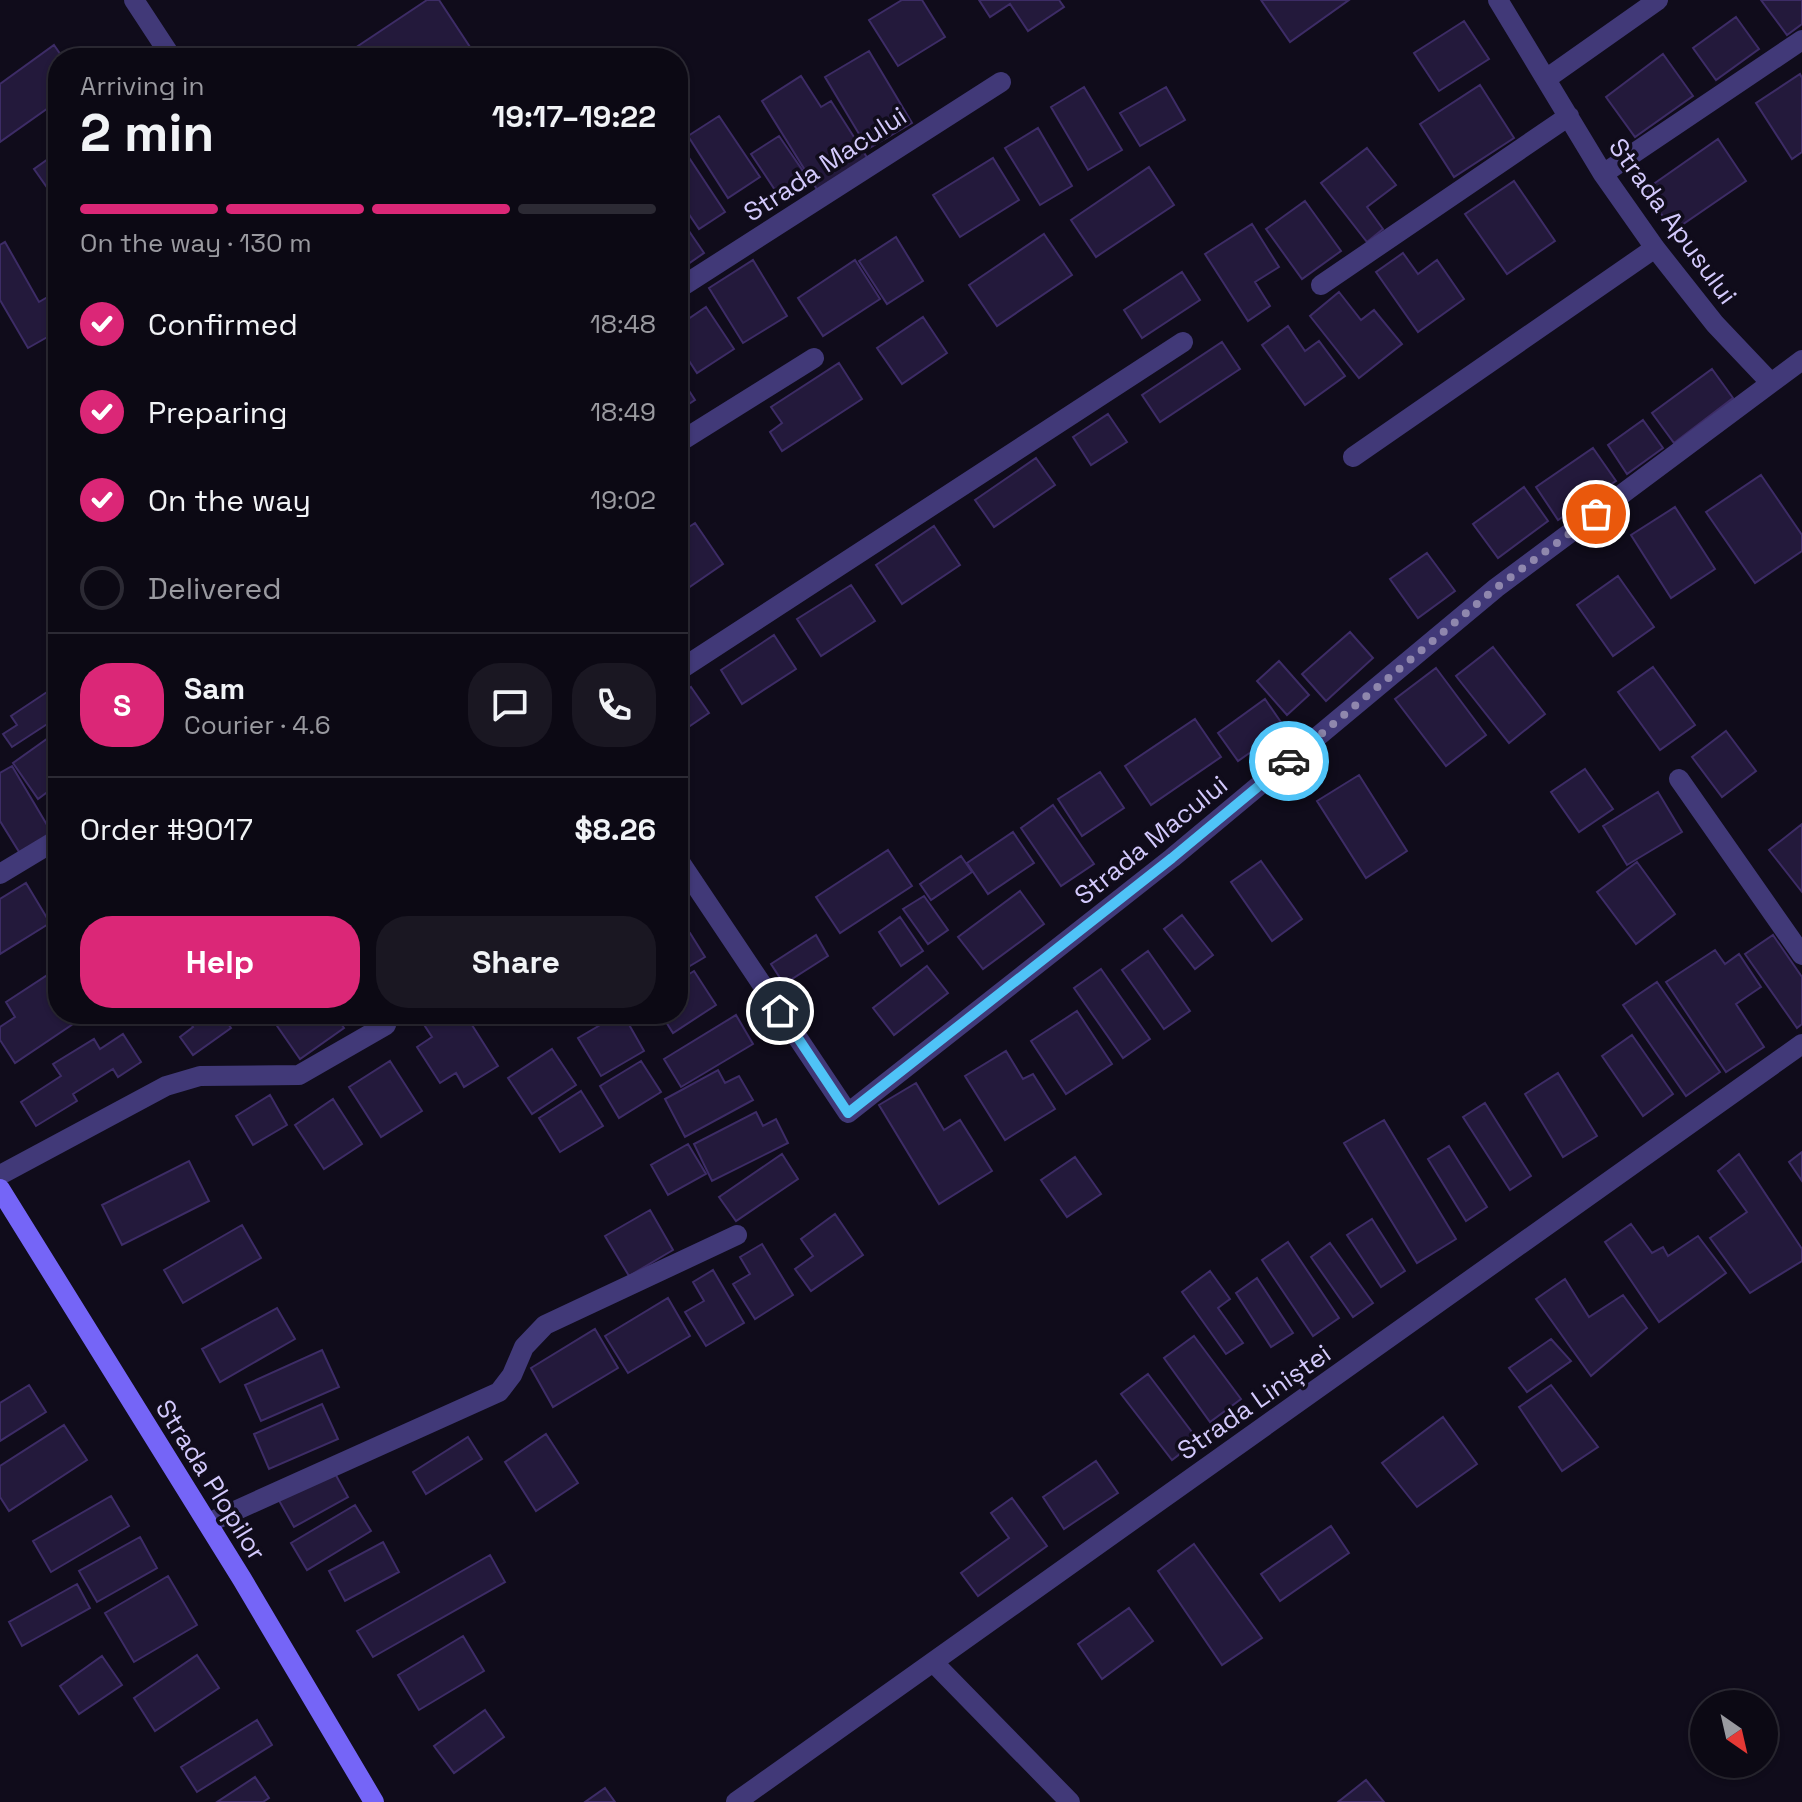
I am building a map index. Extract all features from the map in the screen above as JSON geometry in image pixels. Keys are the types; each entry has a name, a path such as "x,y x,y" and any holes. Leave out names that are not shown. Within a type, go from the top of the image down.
{"street":[{"path":"134,0 165,48"},
{"name":"Strada Apusului","path":"1498,0 1603,174 1655,248 1715,324 1771,383"},
{"path":"1546,79 1658,0"},
{"path":"1603,174 1802,40"},
{"name":"Strada Macului","path":"688,283 1001,82"},
{"path":"1321,285 1569,116"},
{"path":"1353,457 1655,248"},
{"path":"688,664 1183,342"},
{"path":"688,437 814,358"},
{"name":"Strada Macului","path":"688,874 848,1113 1172,858 1496,588 1802,360"},
{"path":"1679,779 1802,955"},
{"path":"0,874 48,845"},
{"path":"0,1175 166,1086 200,1076 299,1075 386,1025"},
{"name":"Strada Liniștei","path":"736,1802 1802,1044"},
{"name":"Strada Plopilor","path":"0,1189 208,1523 374,1802"},
{"path":"208,1523 499,1392 512,1375 524,1347 545,1325 737,1235"},
{"path":"933,1662 1070,1802"}],"building":[{"path":"427,0 439,0 470,47 469,48 355,48"},
{"path":"902,0 922,0 945,37 898,66 869,20"},
{"path":"979,0 1059,0 1064,7 1028,31 1010,4 990,17"},
{"path":"1261,0 1349,0 1290,42"},
{"path":"1761,0 1802,0 1802,24 1787,35"},
{"path":"1736,17 1759,49 1716,80 1693,48"},
{"path":"1464,21 1489,59 1439,91 1414,53"},
{"path":"48,49 48,108 0,142 0,84"},
{"path":"869,51 912,123 868,149 825,77"},
{"path":"1663,54 1693,96 1635,137 1606,97"},
{"path":"1800,74 1802,152 1792,159 1756,103"},
{"path":"801,76 821,107 831,101 868,159 818,191 762,101"},
{"path":"1480,85 1514,138 1454,177 1420,124"},
{"path":"1084,87 1122,150 1088,170 1051,107"},
{"path":"1166,87 1185,120 1140,146 1120,113"},
{"path":"719,116 760,177 728,198 688,136"},
{"path":"1038,128 1072,186 1040,205 1005,148"},
{"path":"779,136 805,174 777,193 751,154"},
{"path":"1718,139 1746,181 1673,231 1645,190"},
{"path":"1367,148 1396,185 1367,207 1383,229 1367,242 1321,183"},
{"path":"688,156 725,212 699,229 688,213"},
{"path":"993,158 1019,200 960,237 933,195"},
{"path":"48,159 48,189 34,169"},
{"path":"1149,167 1174,205 1096,257 1071,220"},
{"path":"1514,181 1555,241 1507,274 1465,214"},
{"path":"1305,201 1341,251 1302,279 1266,229"},
{"path":"1252,224 1279,267 1255,282 1270,306 1248,321 1205,254"},
{"path":"688,230 704,253 688,264"},
{"path":"1044,234 1072,275 997,326 969,285"},
{"path":"896,237 923,281 887,304 859,261"},
{"path":"5,242 39,302 48,297 48,337 28,348 0,300 0,245"},
{"path":"1403,253 1418,274 1437,260 1464,299 1418,332 1376,272"},
{"path":"753,260 787,316 743,343 709,288"},
{"path":"855,260 880,299 823,336 798,298"},
{"path":"1182,272 1200,300 1142,338 1124,310"},
{"path":"1339,292 1361,320 1374,310 1402,344 1359,378 1310,316"},
{"path":"706,307 734,349 697,373 688,359 688,319"},
{"path":"923,317 947,353 902,384 877,348"},
{"path":"1288,326 1305,351 1319,341 1345,376 1305,405 1262,345"},
{"path":"1222,342 1240,369 1160,422 1142,395"},
{"path":"839,363 862,399 782,451 770,432 782,423 771,407"},
{"path":"1712,369 1733,398 1674,443 1652,413"},
{"path":"688,389 695,400 688,405"},
{"path":"1108,414 1127,442 1091,465 1073,437"},
{"path":"1643,420 1663,448 1627,474 1608,445"},
{"path":"1593,448 1616,481 1558,520 1536,487"},
{"path":"1036,458 1055,485 994,527 975,500"},
{"path":"1761,475 1802,535 1802,551 1755,583 1706,512"},
{"path":"1524,487 1548,521 1498,558 1473,524"},
{"path":"1675,507 1715,569 1671,598 1631,535"},
{"path":"695,523 723,564 688,588 688,528"},
{"path":"934,526 960,565 902,604 876,565"},
{"path":"1427,553 1455,591 1418,618 1390,579"},
{"path":"1618,576 1654,627 1613,656 1577,605"},
{"path":"851,585 875,621 821,656 797,619"},
{"path":"1350,632 1373,658 1326,701 1302,674"},
{"path":"774,635 796,669 742,704 721,670"},
{"path":"1493,647 1545,714 1509,743 1456,676"},
{"path":"1279,661 1309,695 1287,715 1257,681"},
{"path":"1653,667 1695,725 1660,750 1618,692"},
{"path":"1436,668 1486,735 1446,766 1395,699"},
{"path":"691,687 709,713 688,727 688,689"},
{"path":"48,691 48,724 12,747 3,734 17,725 11,716"},
{"path":"1265,699 1285,728 1238,761 1218,733"},
{"path":"1195,719 1221,757 1151,805 1125,766"},
{"path":"1726,731 1756,771 1722,797 1692,757"},
{"path":"48,738 48,792 38,799 13,763"},
{"path":"12,766 48,827 48,838 21,855 0,821 0,773"},
{"path":"1585,769 1613,809 1579,832 1551,792"},
{"path":"1100,772 1124,808 1082,836 1058,799"},
{"path":"1359,775 1407,851 1366,878 1317,801"},
{"path":"1658,792 1682,832 1627,865 1603,826"},
{"path":"1053,805 1094,864 1061,886 1021,828"},
{"path":"1802,824 1802,892 1769,850"},
{"path":"1013,832 1034,863 988,894 967,863"},
{"path":"888,850 912,886 840,933 816,897"},
{"path":"961,856 972,872 931,900 920,884"},
{"path":"1261,861 1302,919 1272,941 1231,882"},
{"path":"1637,862 1675,914 1636,944 1597,892"},
{"path":"26,883 48,924 0,954 0,899"},
{"path":"1020,891 1044,924 983,969 958,937"},
{"path":"924,896 948,930 928,944 903,909"},
{"path":"1182,915 1213,955 1195,969 1164,929"},
{"path":"900,917 923,951 901,966 879,932"},
{"path":"688,934 705,957 688,967"},
{"path":"816,935 828,956 784,984 771,964"},
{"path":"1773,935 1802,977 1802,1024 1797,1028 1745,954"},
{"path":"1715,950 1725,964 1739,954 1761,987 1736,1004 1764,1047 1726,1072 1666,982"},
{"path":"1148,951 1190,1011 1164,1029 1122,970"},
{"path":"927,966 948,993 894,1035 873,1008"},
{"path":"1101,969 1150,1039 1123,1058 1074,988"},
{"path":"694,971 716,1005 688,1023 688,975"},
{"path":"48,975 48,1024 73,1024 15,1063 0,1040 0,1027 15,1017 6,1002"},
{"path":"1657,982 1720,1072 1686,1096 1623,1005"},
{"path":"1077,1011 1112,1064 1066,1094 1031,1041"},
{"path":"736,1015 753,1044 681,1087 664,1059"},
{"path":"191,1024 228,1024 231,1028 193,1055 180,1037 193,1027"},
{"path":"276,1024 341,1024 344,1028 300,1059"},
{"path":"424,1024 471,1024 498,1066 464,1087 456,1073 440,1083 417,1047 432,1037"},
{"path":"602,1024 629,1024 644,1051 601,1076 578,1038"},
{"path":"667,1024 687,1024 673,1033"},
{"path":"123,1034 141,1062 118,1077 113,1069 73,1094 77,1101 36,1126 21,1102 61,1076 53,1064 94,1039 100,1049"},
{"path":"1632,1035 1673,1094 1643,1116 1602,1056"},
{"path":"552,1049 576,1085 532,1114 508,1078"},
{"path":"1006,1051 1023,1079 1033,1074 1055,1109 1005,1140 965,1076"},
{"path":"390,1061 422,1111 381,1137 349,1087"},
{"path":"641,1061 661,1092 619,1118 600,1086"},
{"path":"718,1070 725,1083 739,1076 753,1100 685,1137 665,1099"},
{"path":"1558,1073 1597,1136 1563,1157 1525,1094"},
{"path":"916,1083 944,1130 960,1120 992,1171 939,1204 879,1105"},
{"path":"581,1091 603,1126 560,1152 539,1118"},
{"path":"270,1095 287,1125 253,1145 236,1116"},
{"path":"333,1099 362,1144 324,1169 295,1125"},
{"path":"1485,1103 1531,1176 1510,1190 1463,1117"},
{"path":"756,1112 763,1126 776,1119 788,1143 712,1181 694,1144"},
{"path":"1384,1120 1456,1239 1417,1263 1344,1143"},
{"path":"688,1144 706,1174 668,1195 651,1165"},
{"path":"1449,1146 1487,1207 1466,1221 1428,1159"},
{"path":"1802,1152 1802,1181 1789,1162"},
{"path":"782,1154 798,1179 736,1221 719,1197"},
{"path":"1739,1154 1802,1249 1802,1261 1750,1293 1710,1238 1747,1212 1718,1171"},
{"path":"1075,1157 1101,1194 1067,1217 1041,1180"},
{"path":"189,1161 209,1201 122,1245 102,1205"},
{"path":"650,1210 673,1250 629,1276 605,1236"},
{"path":"835,1214 863,1255 811,1291 795,1269 813,1256 801,1239"},
{"path":"1372,1219 1405,1271 1381,1287 1347,1235"},
{"path":"1631,1224 1652,1253 1663,1247 1668,1256 1698,1236 1726,1273 1659,1322 1605,1242"},
{"path":"242,1225 261,1258 183,1303 164,1270"},
{"path":"1288,1242 1339,1318 1313,1336 1262,1260"},
{"path":"1330,1243 1373,1303 1353,1317 1311,1257"},
{"path":"762,1244 793,1295 755,1319 733,1284 750,1274 740,1257"},
{"path":"713,1270 744,1323 706,1346 685,1312 704,1301 693,1282"},
{"path":"1210,1271 1230,1299 1218,1308 1243,1343 1226,1354 1182,1292"},
{"path":"1257,1278 1293,1333 1271,1347 1236,1293"},
{"path":"1565,1279 1589,1317 1623,1295 1647,1328 1591,1376 1536,1299"},
{"path":"668,1298 690,1336 628,1373 605,1336"},
{"path":"277,1308 295,1339 220,1382 202,1349"},
{"path":"595,1329 618,1368 553,1407 531,1368"},
{"path":"1194,1336 1241,1399 1210,1422 1164,1358"},
{"path":"1551,1339 1571,1361 1527,1392 1509,1368"},
{"path":"322,1350 339,1387 261,1421 245,1385"},
{"path":"1148,1374 1198,1440 1172,1460 1121,1394"},
{"path":"29,1385 46,1412 0,1441 0,1403"},
{"path":"1551,1385 1598,1447 1562,1471 1519,1407"},
{"path":"322,1404 338,1439 269,1469 254,1434"},
{"path":"1443,1417 1477,1464 1417,1507 1382,1463"},
{"path":"64,1425 87,1460 9,1511 0,1497 0,1466"},
{"path":"546,1434 578,1483 536,1511 505,1462"},
{"path":"468,1437 482,1459 426,1494 413,1472"},
{"path":"1096,1461 1118,1493 1064,1529 1043,1497"},
{"path":"332,1468 348,1497 294,1527 277,1497"},
{"path":"111,1496 129,1526 51,1572 33,1541"},
{"path":"1012,1498 1047,1546 978,1596 961,1573 1009,1538 991,1513"},
{"path":"355,1505 371,1531 307,1570 291,1543"},
{"path":"1331,1526 1349,1553 1280,1601 1261,1574"},
{"path":"140,1537 157,1568 97,1602 79,1571"},
{"path":"383,1542 399,1572 345,1601 329,1571"},
{"path":"1194,1544 1262,1638 1222,1665 1158,1571"},
{"path":"490,1555 505,1582 373,1657 357,1631"},
{"path":"168,1576 197,1625 134,1662 105,1613"},
{"path":"77,1584 90,1608 22,1646 9,1622"},
{"path":"1129,1608 1153,1641 1102,1679 1078,1644"},
{"path":"463,1636 484,1671 419,1710 398,1675"},
{"path":"197,1655 219,1688 155,1731 134,1698"},
{"path":"102,1656 122,1685 79,1714 60,1686"},
{"path":"485,1710 504,1737 454,1773 434,1746"},
{"path":"257,1720 272,1745 197,1792 181,1767"},
{"path":"255,1777 269,1798 263,1802 217,1802"},
{"path":"1366,1780 1384,1802 1338,1802"},
{"path":"605,1788 615,1802 585,1802"}],"way so far":[{"path":"1289,761 1496,588 1596,514"}],"route":[{"path":"780,1011 848,1113 1172,858 1289,761"}]}
